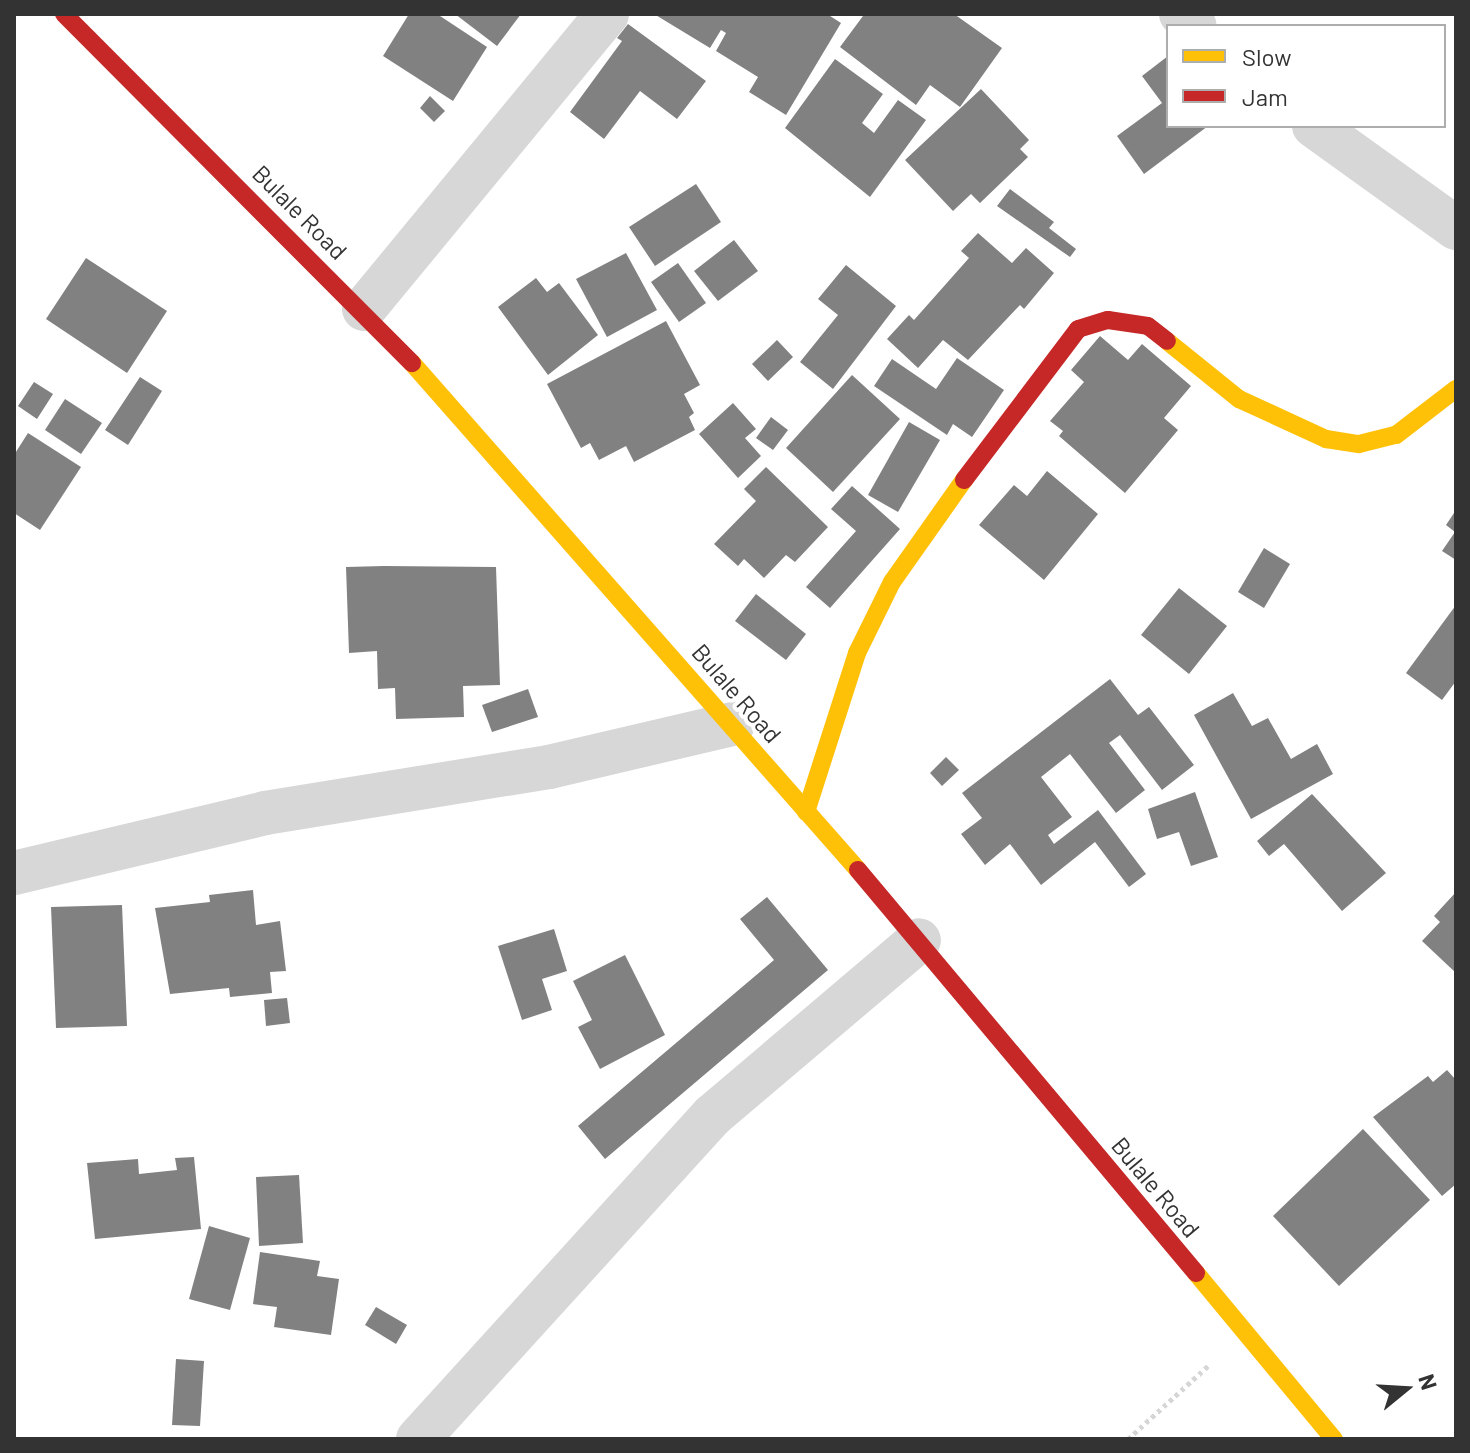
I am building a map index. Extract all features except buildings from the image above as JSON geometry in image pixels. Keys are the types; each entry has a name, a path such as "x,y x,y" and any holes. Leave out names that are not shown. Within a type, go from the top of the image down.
{"street":[{"name":"Bulale Road","path":"64,14 364,309 733,724 919,940 1334,1439"},
{"path":"364,309 607,14"},
{"path":"1317,128 1456,228"},
{"path":"806,812 857,653 892,582 1033,383 1078,329 1108,320 1148,326 1239,399 1326,439 1359,444 1396,435 1456,389"},
{"path":"14,873 265,813 549,767 733,724"},
{"path":"418,1439 713,1115 919,940"}],"path":[{"path":"1128,1439 1245,1332"}],"traffic: slow":[{"path":"1167,341 1239,399 1326,439 1359,444 1396,435 1456,389"},
{"path":"412,363 858,870"},
{"path":"806,812 857,653 892,582 964,480"},
{"path":"1196,1273 1334,1439"}],"traffic: jam":[{"path":"64,14 412,363"},
{"path":"964,480 1078,329 1108,320 1148,326 1167,341"},
{"path":"858,870 1196,1273"}]}
